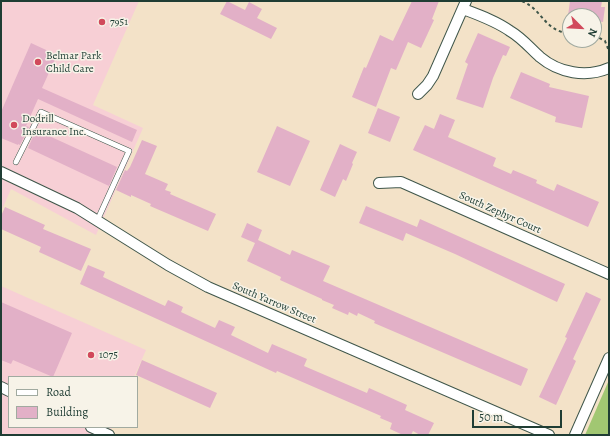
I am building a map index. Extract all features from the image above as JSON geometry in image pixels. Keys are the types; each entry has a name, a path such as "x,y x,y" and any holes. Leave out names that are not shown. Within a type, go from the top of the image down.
{"street":[{"path":"418,94 433,76 465,5 510,30 543,59 556,67 572,72 587,73 609,68"},
{"name":"South Yarrow Street","path":"1,172 54,196 168,265 208,287 549,435"},
{"name":"South Zephyr Court","path":"379,182 400,182 609,274"},
{"path":"575,435 609,358"},
{"path":"92,428 109,435"}],"lane":[{"path":"16,162 41,112 129,151 97,221"}],"path":[{"path":"522,1 532,7 550,26 562,32"},
{"path":"602,39 605,41 609,51"}],"shaded area":[{"path":"3,1 139,1 93,105 143,128 96,235 11,189 1,212 1,11"},
{"path":"1,286 146,350 134,376 8,376 8,428 112,428 108,435 1,435"}],"green space":[{"path":"609,380 609,435 585,435"}],"building":[{"path":"227,1 245,10 249,2 262,9 257,18 277,28 271,39 220,14"},
{"path":"412,1 439,1 432,19 434,20 421,48 408,42 396,70 391,68 376,107 352,97 364,67 366,68 380,35 393,41"},
{"path":"570,1 602,1 601,7 605,7 603,22 602,8 569,8"},
{"path":"478,33 510,47 506,56 503,55 493,78 483,108 456,99 468,64 465,62"},
{"path":"31,43 57,55 42,88 137,130 132,142 38,99 26,126 29,127 20,145 1,138 1,112"},
{"path":"521,72 550,84 549,87 589,96 582,128 555,122 556,117 510,98"},
{"path":"378,108 400,117 390,142 368,133"},
{"path":"440,114 455,120 448,137 496,158 493,166 511,174 513,170 537,180 536,183 554,191 557,184 599,202 588,227 413,150 425,125 434,129"},
{"path":"277,126 310,141 290,186 257,172"},
{"path":"36,130 117,167 109,186 28,148"},
{"path":"142,140 157,146 145,174 168,184 165,190 171,192 170,194 216,214 208,231 150,206 151,204 131,195 131,197 116,190 125,170 127,171 130,167"},
{"path":"340,144 357,152 346,181 343,179 335,197 320,190"},
{"path":"366,206 417,227 420,219 565,284 557,302 455,254 406,233 403,241 359,223"},
{"path":"5,207 45,225 43,229 91,249 81,271 39,252 41,247 1,229 1,216"},
{"path":"247,223 262,230 258,240 290,255 292,250 330,266 323,281 528,369 521,386 374,323 375,321 358,313 357,316 349,312 348,315 332,308 334,305 280,280 281,277 247,261 255,243 241,237"},
{"path":"88,265 105,272 103,277 165,306 168,300 183,307 181,312 215,328 219,320 235,327 231,335 268,353 272,344 307,359 304,366 367,393 369,388 407,405 405,410 434,423 428,435 420,435 413,431 411,435 403,435 390,429 392,423 380,418 381,416 277,371 276,373 80,284"},
{"path":"586,292 601,299 573,359 576,361 556,405 539,397 567,338 565,337"},
{"path":"1,302 72,333 53,376 13,360 11,364 1,360"},
{"path":"142,360 217,393 210,408 136,375"}],"place":[{"name":"7951","path":"102,22"},
{"name":"Belmar Park Child Care","path":"38,62"},
{"name":"Dodrill Insurance Inc.","path":"14,125"},
{"name":"1075","path":"91,355"}]}
